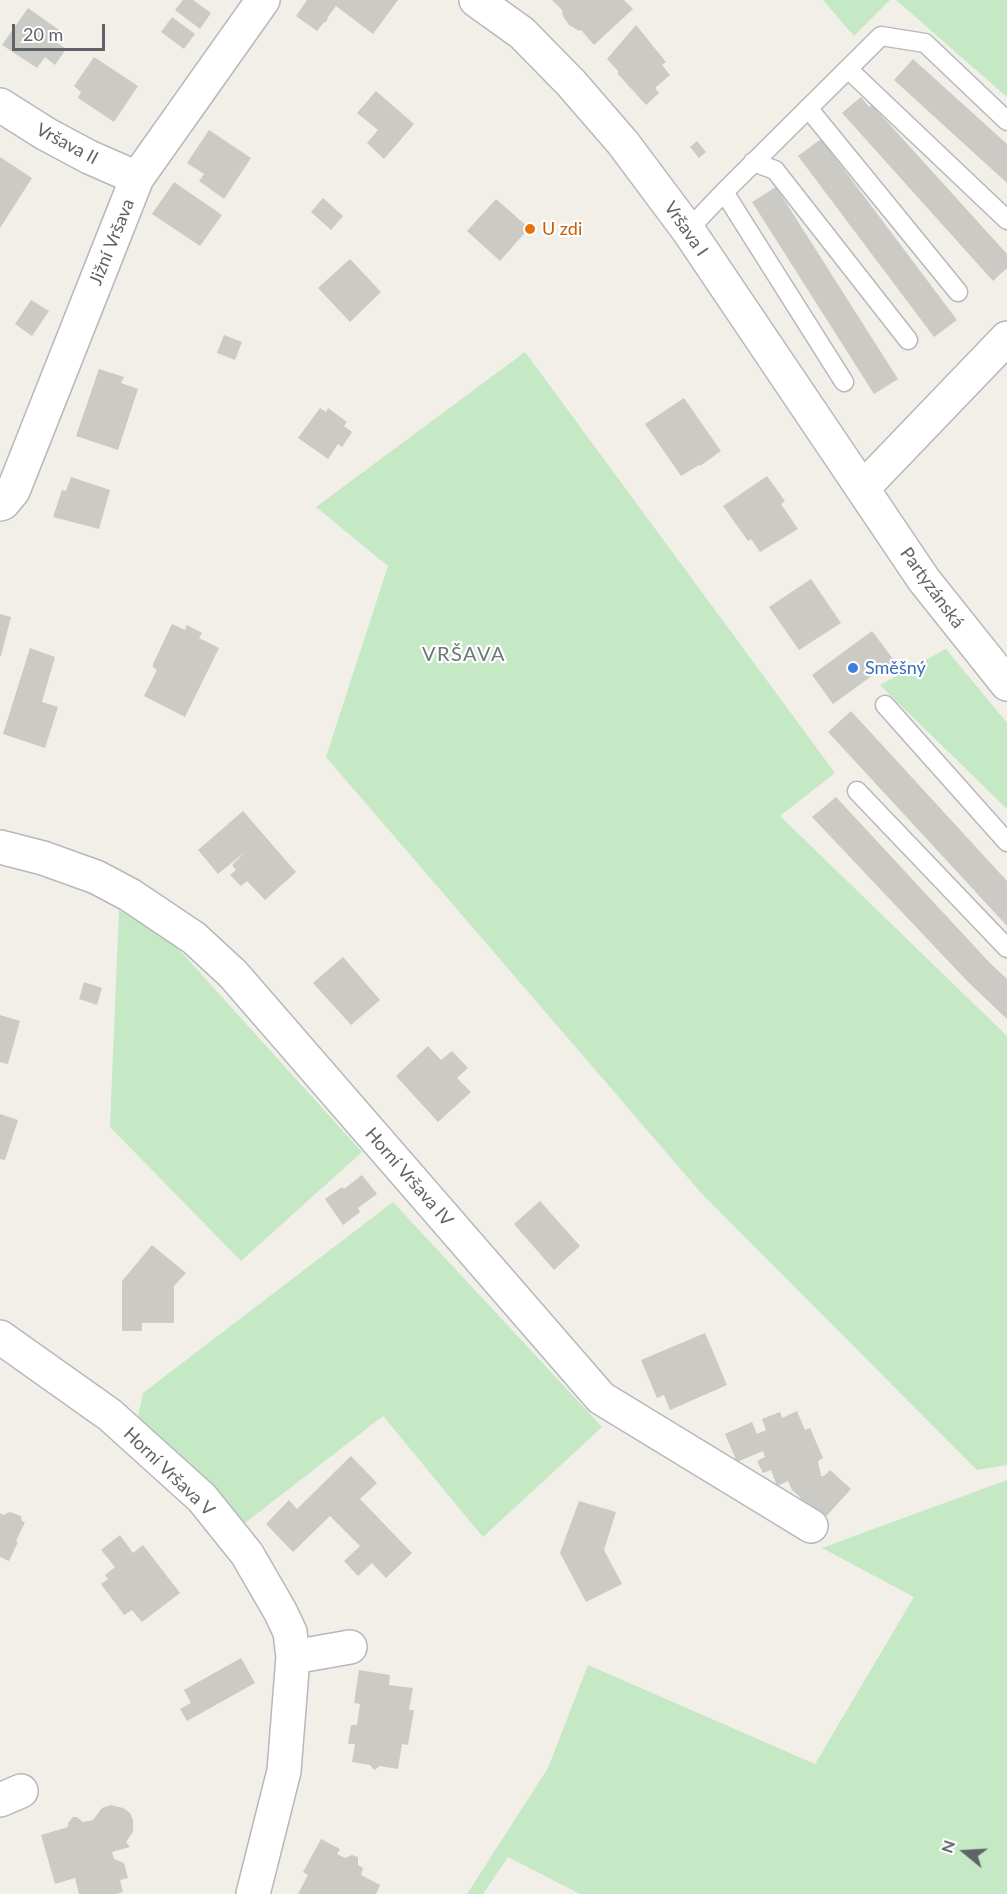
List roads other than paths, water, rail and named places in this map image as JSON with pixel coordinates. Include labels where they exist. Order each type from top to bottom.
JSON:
[{"type":"street","name":"Jižní Vršava","points":[[0,504],[13,491],[137,178],[263,0]]},
{"type":"street","name":"Vršava I","points":[[476,0],[522,33],[571,83],[623,143],[688,230],[862,488]]},
{"type":"street","name":"Vršava II","points":[[0,105],[46,134],[89,157],[137,178]]},
{"type":"street","points":[[862,488],[1007,338]]},
{"type":"street","name":"Partyzánská","points":[[862,488],[924,580],[1007,684]]},
{"type":"street","name":"Horní Vršava IV","points":[[0,847],[44,858],[96,877],[130,895],[194,938],[233,974],[601,1398],[811,1526]]},
{"type":"street","name":"Horní Vršava V","points":[[0,1337],[110,1415],[202,1498],[247,1554],[290,1632],[293,1657],[284,1771],[253,1894]]},
{"type":"street","points":[[293,1657],[350,1647]]},
{"type":"lane","points":[[688,230],[753,162],[881,36],[925,43],[1007,121]]},
{"type":"lane","points":[[848,69],[1007,220]]},
{"type":"lane","points":[[808,108],[958,292]]},
{"type":"lane","points":[[753,162],[776,170],[908,340]]},
{"type":"lane","points":[[724,192],[844,382]]},
{"type":"lane","points":[[885,705],[1007,842]]},
{"type":"lane","points":[[857,791],[1007,948]]},
{"type":"place","name":"U zdi","points":[[530,229]]},
{"type":"place","name":"Směšný","points":[[853,668]]},
{"type":"district","name":"VRŠAVA","points":[[464,655]]}]
